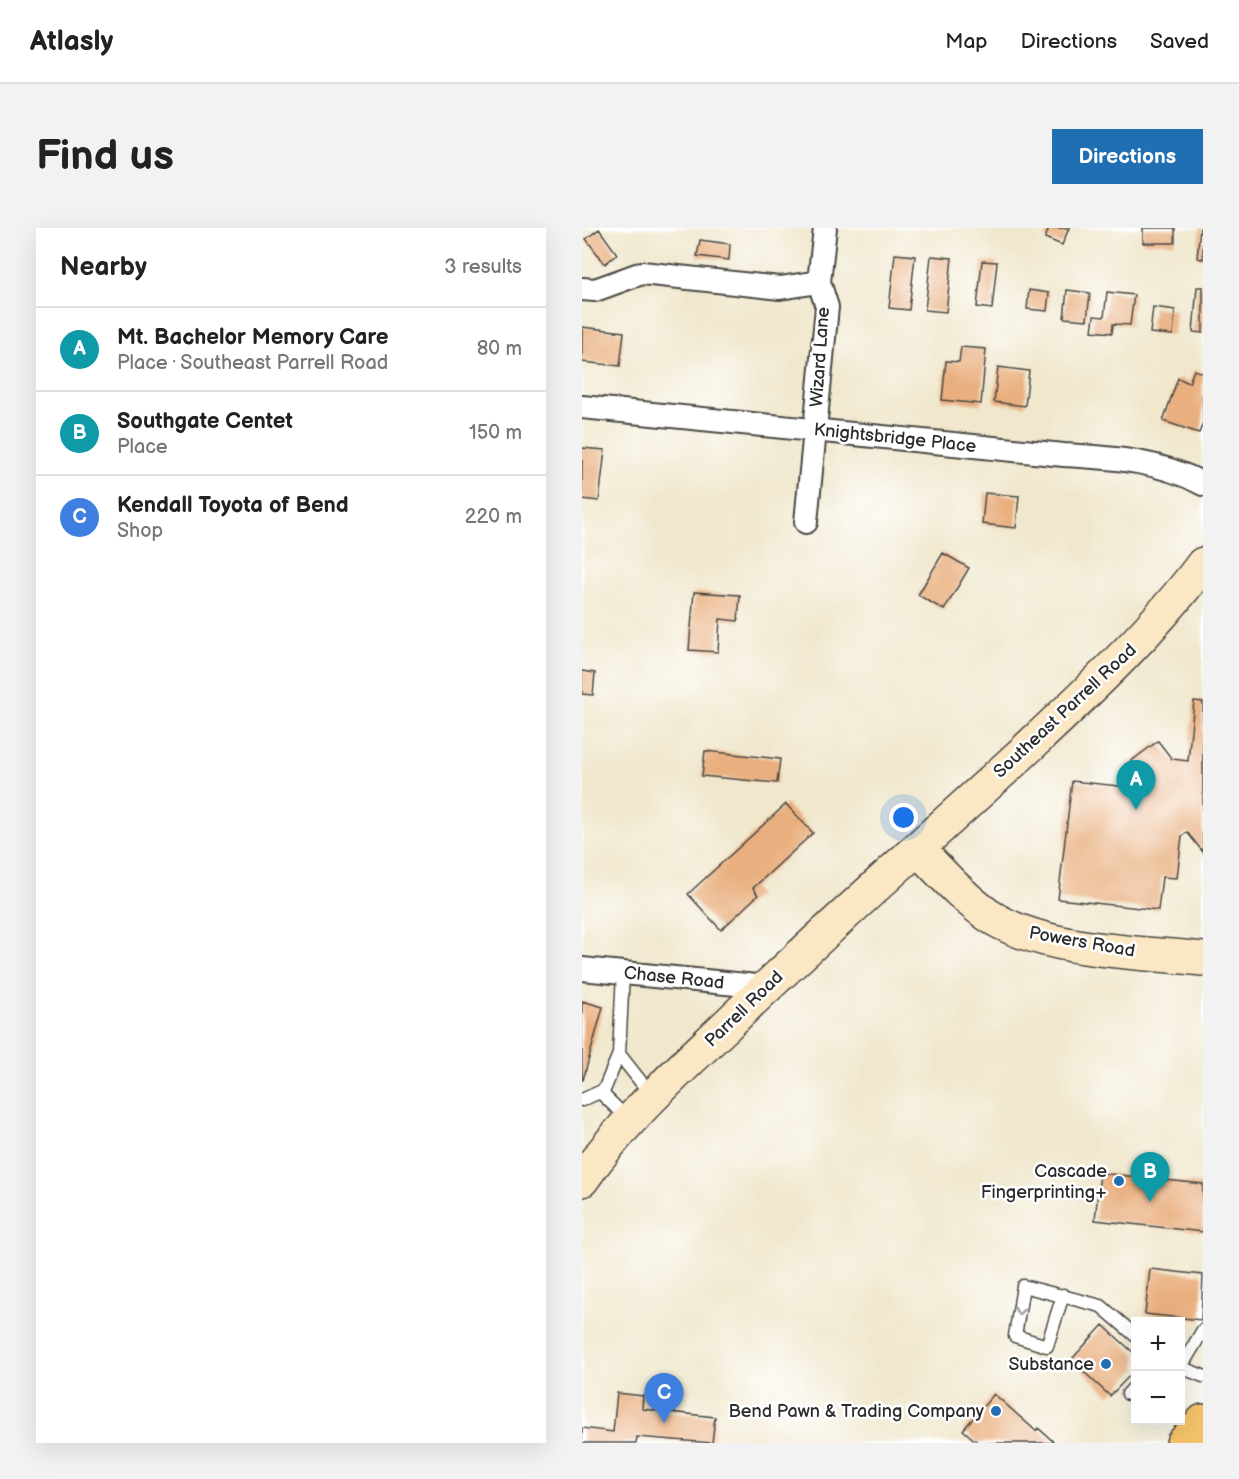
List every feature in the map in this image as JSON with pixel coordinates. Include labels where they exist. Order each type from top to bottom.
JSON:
[{"type":"main road","points":[[1183,1443],[1203,1421]]},
{"type":"street","name":"Wizard Lane","points":[[806,522],[827,307],[819,282],[825,228]]},
{"type":"street","points":[[582,289],[595,290],[642,273],[780,288],[819,282]]},
{"type":"street","name":"Knightsbridge Place","points":[[582,407],[1065,455],[1134,459],[1185,474],[1203,484]]},
{"type":"street","name":"Southeast Parrell Road","points":[[918,849],[1115,666],[1181,593],[1203,564]]},
{"type":"street","name":"Powers Road","points":[[918,849],[995,920],[1033,937],[1091,947],[1203,959]]},
{"type":"street","name":"Parrell Road","points":[[582,1180],[653,1096],[767,987],[918,849]]},
{"type":"street","name":"Chase Road","points":[[582,969],[767,987]]},
{"type":"lane","points":[[582,1100],[604,1090],[619,1054],[623,972]]},
{"type":"lane","points":[[619,1054],[653,1096]]},
{"type":"lane","points":[[600,1092],[630,1121]]},
{"type":"lane","points":[[1063,1295],[1047,1346],[1015,1336],[1023,1286],[1063,1295],[1101,1306],[1131,1332]]},
{"type":"lane","points":[[1185,1360],[1203,1330]]},
{"type":"lane","points":[[1185,1369],[1203,1376]]},
{"type":"building","points":[[1049,228],[1069,228],[1062,245],[1045,238]]},
{"type":"building","points":[[1143,228],[1175,228],[1175,243],[1143,243]]},
{"type":"building","points":[[1200,228],[1203,228],[1203,259],[1197,258]]},
{"type":"building","points":[[599,229],[617,254],[605,264],[586,239]]},
{"type":"building","points":[[700,240],[730,244],[729,260],[697,256]]},
{"type":"building","points":[[895,254],[915,256],[909,310],[889,308]]},
{"type":"building","points":[[931,256],[952,258],[946,312],[925,310]]},
{"type":"building","points":[[982,261],[997,262],[992,309],[977,307]]},
{"type":"building","points":[[1197,287],[1203,287],[1203,333],[1193,332]]},
{"type":"building","points":[[1029,290],[1049,293],[1047,311],[1027,309]]},
{"type":"building","points":[[1067,290],[1090,293],[1087,320],[1064,318]]},
{"type":"building","points":[[1107,292],[1134,295],[1130,325],[1113,324],[1112,333],[1092,331],[1094,316],[1104,317]]},
{"type":"building","points":[[1153,307],[1175,310],[1173,335],[1150,333]]},
{"type":"building","points":[[582,327],[624,332],[620,366],[582,362]]},
{"type":"building","points":[[961,347],[986,349],[981,404],[942,400],[946,361],[959,362]]},
{"type":"building","points":[[998,367],[1029,371],[1025,406],[994,402]]},
{"type":"building","points":[[1194,370],[1203,373],[1203,423],[1199,433],[1163,421],[1178,378],[1189,383]]},
{"type":"building","points":[[582,448],[605,450],[599,501],[582,499]]},
{"type":"building","points":[[985,493],[1019,496],[1016,528],[982,524]]},
{"type":"building","points":[[943,553],[969,568],[944,610],[918,595]]},
{"type":"building","points":[[694,592],[740,595],[738,621],[720,619],[718,652],[689,650]]},
{"type":"building","points":[[582,671],[595,673],[593,695],[582,694]]},
{"type":"building","points":[[1194,701],[1203,702],[1203,852],[1187,832],[1182,836],[1177,878],[1162,877],[1158,910],[1058,899],[1072,781],[1138,788],[1142,785],[1126,765],[1158,741],[1172,759],[1188,761]]},
{"type":"building","points":[[705,751],[780,759],[777,783],[702,776]]},
{"type":"building","points":[[786,804],[813,833],[753,888],[758,895],[721,930],[688,894]]},
{"type":"building","points":[[582,1001],[603,1007],[583,1080],[582,1080]]},
{"type":"building","points":[[1100,1173],[1203,1184],[1203,1232],[1095,1220]]},
{"type":"building","points":[[1150,1269],[1203,1275],[1201,1320],[1145,1314]]},
{"type":"building","name":"Substance","points":[[1103,1325],[1131,1350],[1131,1374],[1110,1396],[1071,1360]]},
{"type":"building","points":[[617,1393],[643,1396],[642,1409],[715,1417],[712,1443],[637,1437],[636,1443],[582,1443],[582,1428],[613,1432]]},
{"type":"building","name":"Bend Pawn & Trading Company","points":[[994,1394],[1036,1431],[1038,1428],[1055,1443],[978,1443],[963,1430]]},
{"type":"place","name":"Mt. Bachelor Memory Care","points":[[1136,810]]},
{"type":"place","name":"Cascade Fingerprinting+","points":[[1119,1181]]},
{"type":"place","name":"Southgate Centet","points":[[1150,1202]]},
{"type":"place","name":"Substance","points":[[1106,1364]]},
{"type":"place","name":"Bend Pawn & Trading Company","points":[[996,1411]]},
{"type":"place","name":"Kendall Toyota of Bend","points":[[664,1423]]}]
